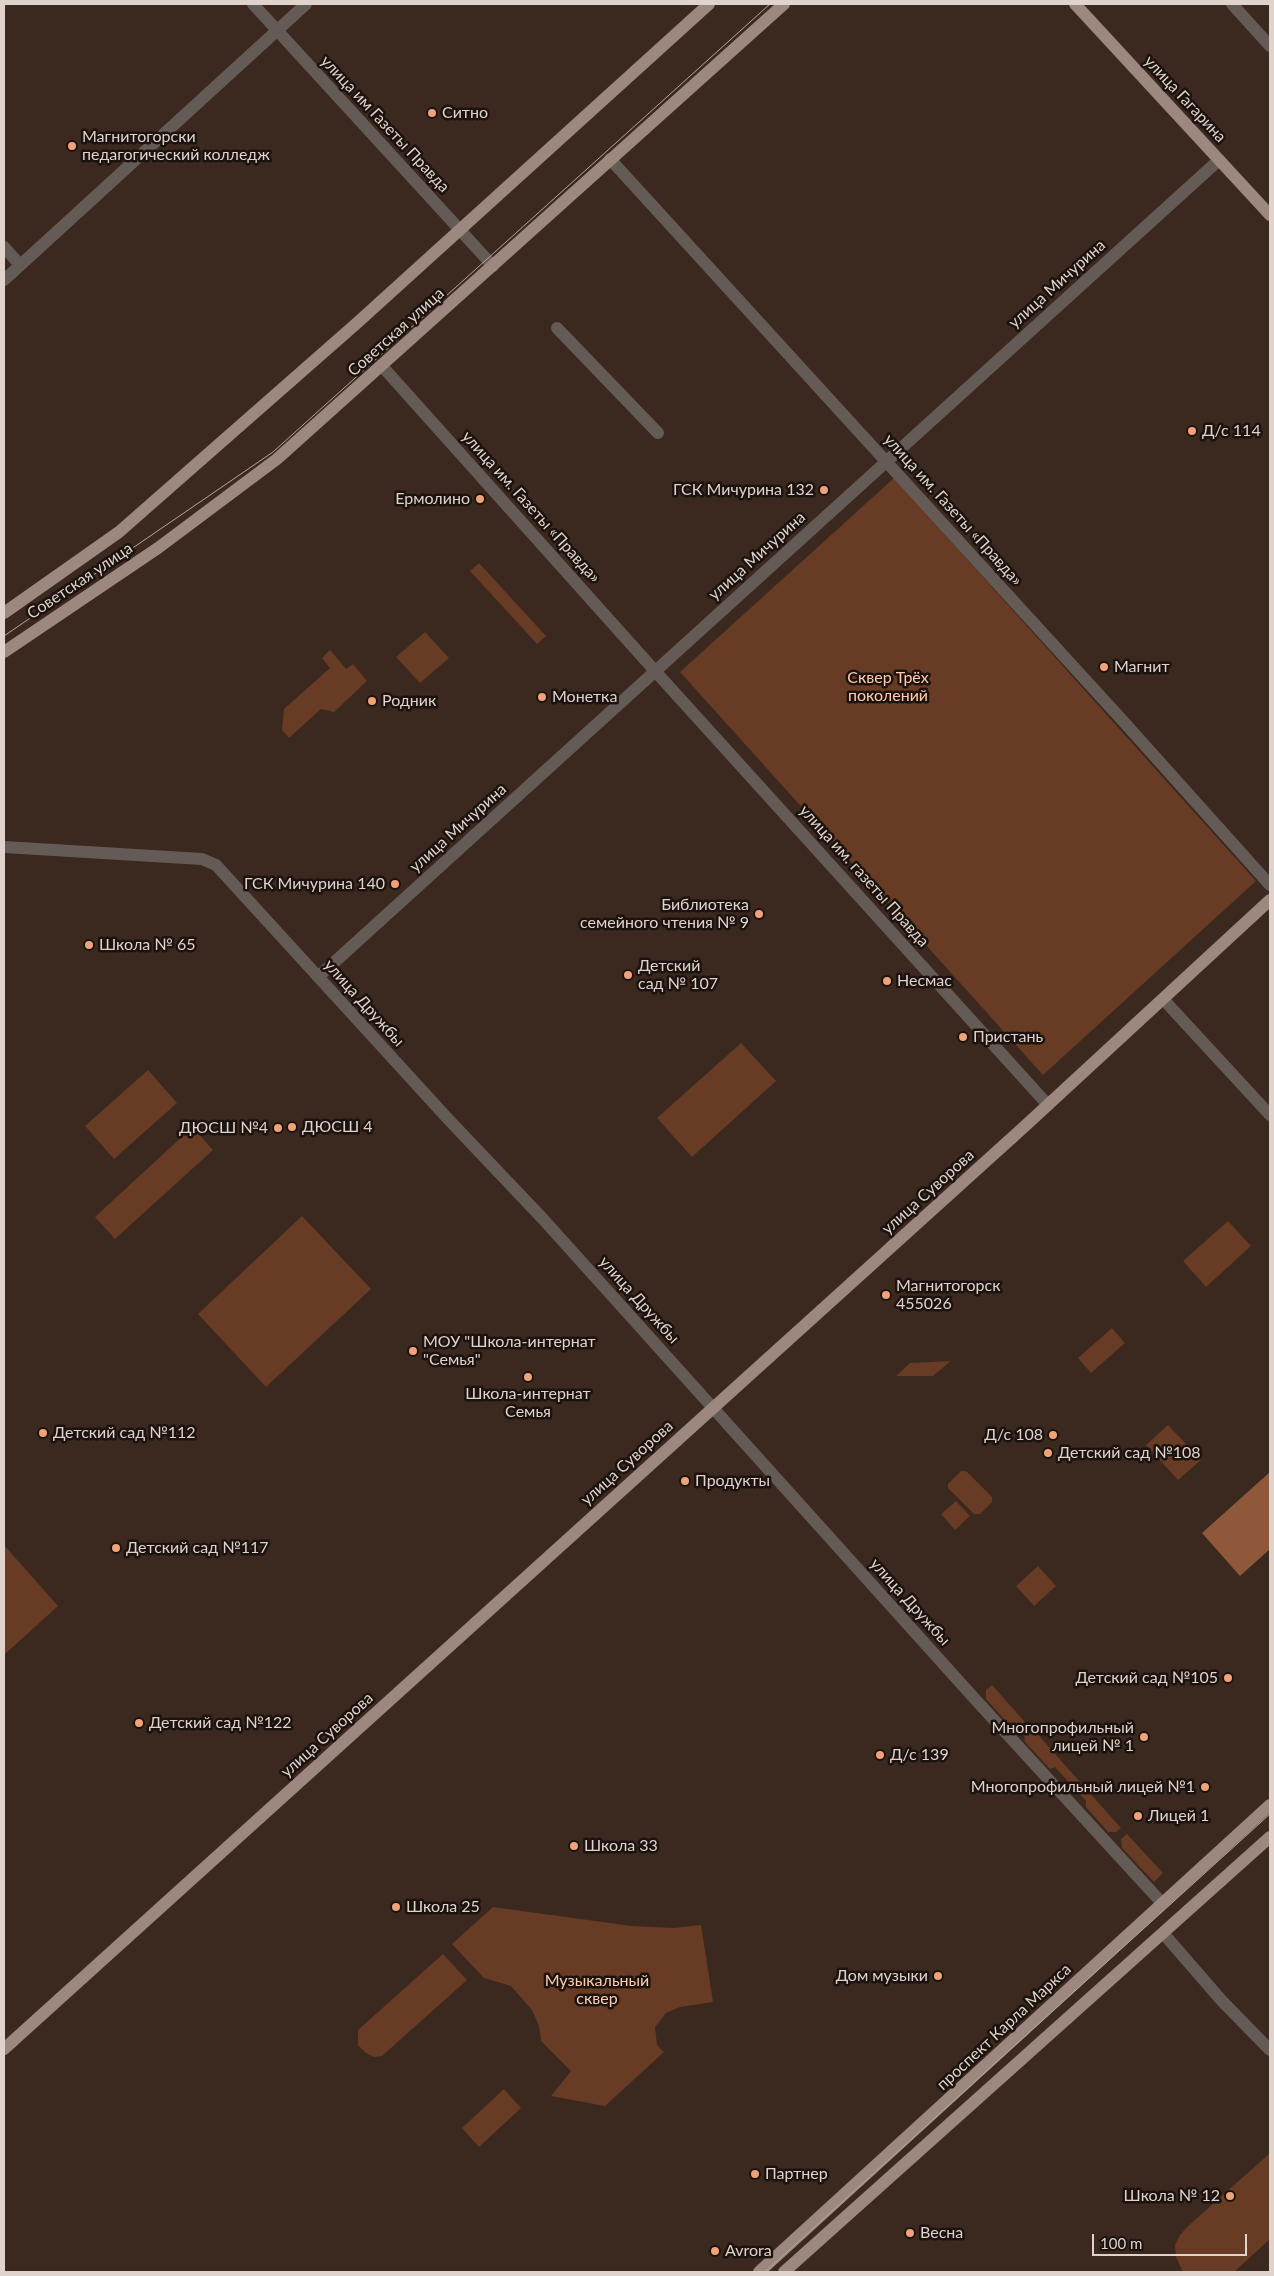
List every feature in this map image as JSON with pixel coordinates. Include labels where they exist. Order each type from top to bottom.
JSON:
[{"type":"main road","name":"Советская улица","points":[[4,613],[119,532],[357,323],[709,4]]},
{"type":"main road","name":"Советская улица","points":[[4,652],[158,548],[266,469],[784,4]]},
{"type":"main road","name":"улица Гагарина","points":[[1075,4],[1270,215]]},
{"type":"main road","name":"улица Суворова","points":[[4,2049],[1048,1105],[1270,900]]},
{"type":"main road","name":"проспект Карла Маркса","points":[[759,2272],[1270,1805]]},
{"type":"main road","points":[[784,2272],[1270,1837]]},
{"type":"main road","name":"улица Дружбы","points":[[1162,1903],[1177,1920]]},
{"type":"main road","points":[[1148,1916],[1163,1933]]},
{"type":"street","name":"улица им Газеты Правда","points":[[253,4],[494,266]]},
{"type":"street","points":[[4,280],[306,4]]},
{"type":"street","points":[[1232,4],[1270,46]]},
{"type":"street","name":"улица им. Газеты «Правда»","points":[[610,159],[1270,885]]},
{"type":"street","name":"улица Мичурина","points":[[318,976],[1219,160]]},
{"type":"street","points":[[4,247],[20,266]]},
{"type":"street","points":[[557,328],[658,433]]},
{"type":"street","name":"улица им. Газеты «Правда»","points":[[382,366],[655,671]]},
{"type":"street","name":"улица им. газеты Правда","points":[[655,671],[1048,1105]]},
{"type":"street","name":"улица Дружбы","points":[[4,847],[71,853],[202,859],[216,865],[543,1218],[974,1698],[1162,1903]]},
{"type":"street","points":[[1163,999],[1270,1115]]},
{"type":"street","points":[[1163,1933],[1222,2001],[1270,2050]]},
{"type":"green space","name":"Сквер Трёх поколений","points":[[894,478],[1256,881],[1043,1075],[680,672]]},
{"type":"green space","points":[[479,563],[546,636],[537,644],[470,571]]},
{"type":"green space","points":[[425,632],[449,658],[420,683],[396,657]]},
{"type":"green space","points":[[330,650],[346,669],[353,664],[367,681],[334,712],[321,709],[289,738],[282,730],[284,709],[330,668],[322,658]]},
{"type":"green space","points":[[741,1043],[776,1081],[692,1157],[657,1118]]},
{"type":"green space","points":[[148,1070],[177,1103],[114,1159],[85,1126]]},
{"type":"green space","points":[[197,1132],[213,1150],[115,1239],[95,1217],[186,1133]]},
{"type":"green space","points":[[302,1216],[371,1289],[266,1387],[198,1314]]},
{"type":"green space","points":[[1228,1221],[1251,1246],[1206,1287],[1183,1261]]},
{"type":"green space","points":[[1112,1328],[1125,1343],[1091,1373],[1078,1358]]},
{"type":"green space","points":[[951,1361],[933,1376],[896,1376],[910,1363]]},
{"type":"green space","points":[[1168,1425],[1201,1460],[1178,1480],[1146,1445]]},
{"type":"green space","points":[[961,1471],[966,1471],[992,1497],[992,1502],[980,1514],[974,1514],[948,1488],[948,1484]]},
{"type":"green space","points":[[956,1501],[970,1516],[955,1530],[941,1514]]},
{"type":"green space","points":[[4,1545],[58,1606],[4,1655]]},
{"type":"green space","points":[[1038,1566],[1056,1586],[1034,1606],[1016,1586]]},
{"type":"green space","points":[[992,1685],[1025,1722],[1020,1727],[1011,1727],[986,1699],[986,1690]]},
{"type":"green space","points":[[1031,1727],[1121,1828],[1116,1832],[1108,1832],[1086,1807],[1086,1801],[1055,1767],[1050,1769],[1025,1742],[1024,1733]]},
{"type":"green space","points":[[1127,1834],[1163,1873],[1154,1882],[1122,1848],[1121,1839]]},
{"type":"green space","name":"Музыкальный сквер","points":[[493,1907],[632,1926],[674,1928],[701,1925],[713,2002],[680,2007],[666,2013],[655,2027],[657,2045],[664,2052],[605,2106],[551,2096],[571,2071],[541,2041],[539,2026],[532,2010],[511,1986],[484,1978],[452,1944]]},
{"type":"green space","points":[[443,1954],[467,1980],[382,2056],[374,2057],[366,2053],[358,2045],[358,2030]]},
{"type":"green space","points":[[504,2089],[521,2108],[479,2147],[462,2128]]},
{"type":"green space","points":[[1270,2153],[1270,2239],[1234,2272],[1183,2272],[1176,2257],[1175,2245],[1180,2235]]},
{"type":"shaded area","points":[[1270,1472],[1270,1549],[1240,1576],[1202,1533]]},
{"type":"tram line","points":[[4,636],[273,452],[770,4]]},
{"type":"tram line","points":[[765,2272],[1270,1814]]},
{"type":"place","name":"Ситно","points":[[432,113]]},
{"type":"place","name":"Магнитогорски педагогический колледж","points":[[72,146]]},
{"type":"place","name":"Д/с 114","points":[[1192,431]]},
{"type":"place","name":"ГСК Мичурина 132","points":[[824,490]]},
{"type":"place","name":"Ермолино","points":[[480,499]]},
{"type":"place","name":"Магнит","points":[[1104,667]]},
{"type":"place","name":"Монетка","points":[[542,697]]},
{"type":"place","name":"Родник","points":[[372,701]]},
{"type":"place","name":"ГСК Мичурина 140","points":[[395,884]]},
{"type":"place","name":"Библиотека семейного чтения № 9","points":[[759,914]]},
{"type":"place","name":"Школа № 65","points":[[89,945]]},
{"type":"place","name":"Детский сад № 107","points":[[628,975]]},
{"type":"place","name":"Несмас","points":[[887,981]]},
{"type":"place","name":"Пристань","points":[[963,1037]]},
{"type":"place","name":"ДЮСШ 4","points":[[292,1127]]},
{"type":"place","name":"ДЮСШ №4","points":[[278,1128]]},
{"type":"place","name":"Магнитогорск 455026","points":[[886,1295]]},
{"type":"place","name":"МОУ \"Школа-интернат \"Семья\"","points":[[413,1351]]},
{"type":"place","name":"Школа-интернат Семья","points":[[528,1377]]},
{"type":"place","name":"Детский сад №112","points":[[43,1433]]},
{"type":"place","name":"Д/с 108","points":[[1053,1435]]},
{"type":"place","name":"Детский сад №108","points":[[1048,1453]]},
{"type":"place","name":"Продукты","points":[[685,1481]]},
{"type":"place","name":"Детский сад №117","points":[[116,1548]]},
{"type":"place","name":"Детский сад №105","points":[[1228,1678]]},
{"type":"place","name":"Детский сад №122","points":[[139,1723]]},
{"type":"place","name":"Многопрофильный лицей № 1","points":[[1144,1737]]},
{"type":"place","name":"Д/с 139","points":[[880,1755]]},
{"type":"place","name":"Многопрофильный лицей №1","points":[[1205,1787]]},
{"type":"place","name":"Лицей 1","points":[[1138,1816]]},
{"type":"place","name":"Школа 33","points":[[574,1846]]},
{"type":"place","name":"Школа 25","points":[[396,1907]]},
{"type":"place","name":"Дом музыки","points":[[938,1976]]},
{"type":"place","name":"Партнер","points":[[755,2174]]},
{"type":"place","name":"Школа № 12","points":[[1230,2196]]},
{"type":"place","name":"Весна","points":[[910,2233]]},
{"type":"place","name":"Avrora","points":[[715,2251]]}]
